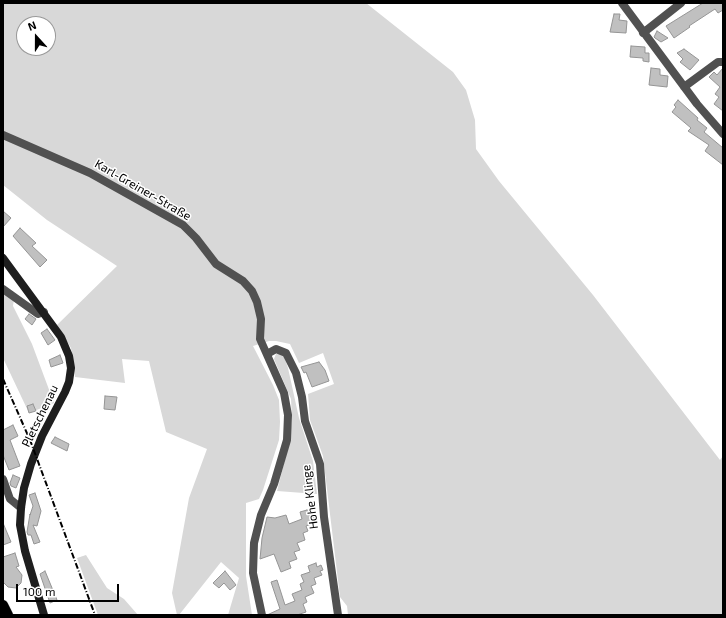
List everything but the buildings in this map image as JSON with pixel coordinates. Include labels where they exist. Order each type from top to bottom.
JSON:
[{"type":"main road","name":"Pletschenau","points":[[3,258],[44,312],[66,346],[70,368],[69,382],[34,457],[24,488],[21,508],[20,525],[25,552],[44,615]]},
{"type":"main road","points":[[3,605],[8,615]]},
{"type":"street","points":[[622,3],[684,87],[723,134]]},
{"type":"street","points":[[643,32],[681,3]]},
{"type":"street","points":[[684,87],[718,62],[723,62]]},
{"type":"street","name":"Karl-Greiner-Straße","points":[[3,135],[90,173],[183,225],[196,238],[216,264],[243,281],[252,291],[257,302],[261,319],[260,339],[284,393],[288,415],[287,440],[274,484],[261,514],[254,543],[253,573],[262,615]]},
{"type":"street","points":[[3,289],[38,314],[44,312]]},
{"type":"street","name":"Hohe Klinge","points":[[267,354],[276,349],[286,352],[296,373],[305,421],[320,464],[324,517],[338,615]]},
{"type":"street","points":[[3,479],[10,499],[21,508]]},
{"type":"shaded area","points":[[3,3],[366,3],[453,72],[466,90],[475,120],[476,149],[499,181],[593,295],[720,460],[723,456],[723,615],[348,615],[347,606],[340,597],[323,456],[310,420],[308,394],[334,384],[323,353],[299,363],[290,344],[269,341],[253,346],[279,400],[279,440],[259,499],[246,503],[246,576],[252,615],[228,615],[239,578],[221,562],[179,615],[177,615],[172,593],[189,498],[207,449],[166,432],[149,361],[122,359],[125,383],[75,377],[71,348],[57,325],[117,266],[47,220],[3,185]]},
{"type":"shaded area","points":[[3,293],[14,299],[13,306],[32,344],[54,403],[29,413],[3,358]]},
{"type":"shaded area","points":[[281,353],[284,356],[288,368],[299,418],[313,461],[317,494],[277,491],[289,444],[292,419],[291,399],[274,359],[276,354]]},
{"type":"shaded area","points":[[86,555],[107,588],[124,599],[138,615],[98,615],[77,558]]},
{"type":"railway","points":[[3,379],[30,440],[95,615]]}]
